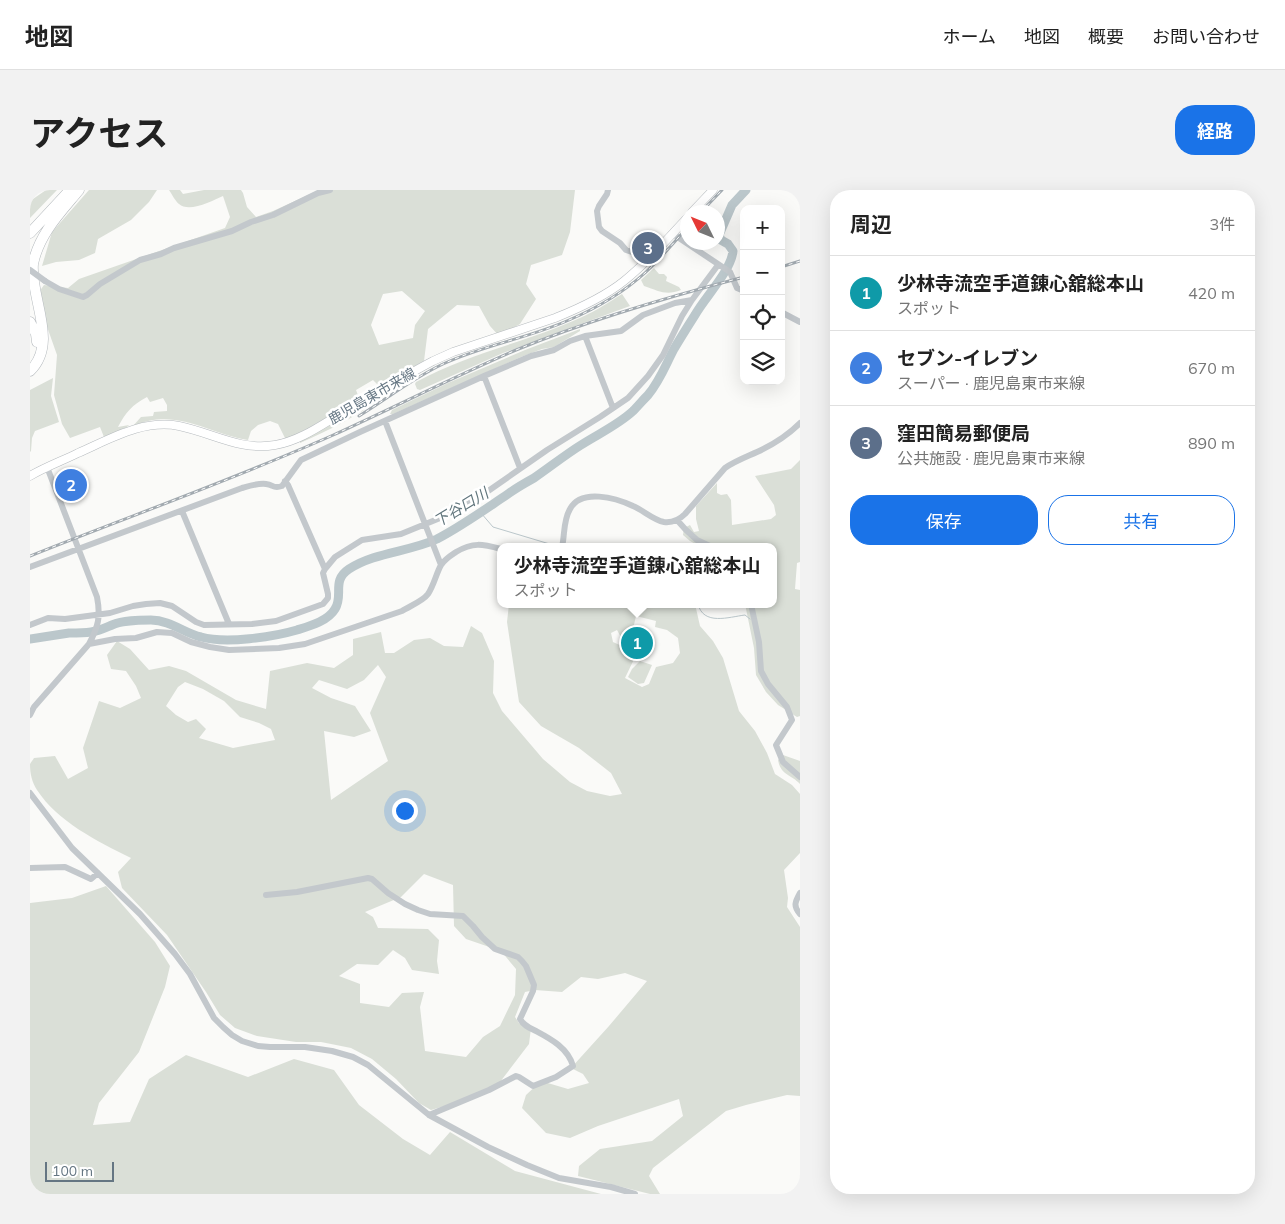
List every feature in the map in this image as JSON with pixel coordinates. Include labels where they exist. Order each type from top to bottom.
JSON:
[{"type":"highway","points":[[30,224],[64,190]]},
{"type":"highway","points":[[30,233],[70,190]]},
{"type":"highway","points":[[30,371],[34,368],[42,348],[40,323],[32,288],[32,265],[39,244],[46,231],[79,190]]},
{"type":"highway","points":[[30,322],[36,334],[37,343],[30,364]]},
{"type":"main road","points":[[699,205],[713,190]]},
{"type":"main road","name":"鹿児島東市来線","points":[[30,476],[127,432],[152,425],[168,424],[238,445],[252,447],[266,447],[294,440],[433,361],[453,352],[555,318],[582,306],[623,282],[650,258],[680,226]]},
{"type":"street","points":[[30,270],[59,289],[83,297],[100,284],[140,260],[232,231],[330,190]]},
{"type":"street","points":[[608,190],[597,211],[599,227],[626,250],[650,258]]},
{"type":"street","points":[[673,234],[730,272],[737,288],[740,289]]},
{"type":"street","points":[[30,625],[48,618],[65,619],[110,613],[133,606],[160,603],[172,606],[196,622],[204,624],[252,624],[276,621],[323,604],[328,598],[328,594],[323,573],[335,557],[362,540],[426,528],[481,496],[520,468],[628,398],[648,376],[663,355],[692,300],[722,268]]},
{"type":"street","points":[[30,568],[242,488],[267,484],[278,488],[282,486],[301,460],[484,376],[531,356],[554,350],[585,336],[621,330],[643,315],[675,303],[692,300]]},
{"type":"street","points":[[785,314],[800,322]]},
{"type":"street","points":[[585,336],[613,408]]},
{"type":"street","points":[[484,376],[520,468]]},
{"type":"street","points":[[385,421],[441,565]]},
{"type":"street","points":[[563,543],[566,518],[574,503],[580,499],[595,496],[633,506],[661,521],[677,520],[685,514],[731,463],[766,448],[792,431],[800,423]]},
{"type":"street","points":[[30,715],[34,707],[89,644],[96,630],[100,614],[97,597],[47,467]]},
{"type":"street","points":[[285,481],[325,569]]},
{"type":"street","points":[[182,511],[229,624]]},
{"type":"street","points":[[677,520],[697,540],[703,543]]},
{"type":"street","points":[[89,644],[115,639],[136,638],[157,632],[172,633],[197,644],[228,650],[271,649],[305,644],[402,611],[417,602],[428,595],[446,558],[465,547],[480,544],[497,548]]},
{"type":"street","points":[[752,608],[759,642],[761,671],[768,684],[787,707],[792,720],[776,745],[783,762],[800,777]]},
{"type":"street","points":[[30,792],[72,848],[140,914],[176,954],[190,974],[214,1018],[232,1035],[242,1041],[258,1046],[305,1047],[342,1053],[353,1057],[368,1065],[429,1115],[488,1147],[558,1178],[611,1187],[635,1194]]},
{"type":"street","points":[[30,868],[64,867],[91,879],[98,873]]},
{"type":"street","points":[[266,895],[297,892],[368,878],[372,879],[388,893],[418,910],[430,914],[463,916],[495,949],[518,957],[522,961],[534,985],[520,1020],[526,1026],[555,1041],[562,1048],[573,1066],[556,1077],[534,1086],[516,1076],[490,1090],[429,1115]]},
{"type":"street","points":[[800,893],[795,902],[796,909],[800,914]]},
{"type":"shaded area","points":[[46,190],[57,190],[30,218],[30,197],[33,199]]},
{"type":"shaded area","points":[[89,190],[157,190],[149,202],[131,220],[98,239],[95,253],[79,260],[56,262],[42,266],[52,232]]},
{"type":"shaded area","points":[[169,190],[180,190],[183,194],[204,190],[241,190],[247,207],[256,217],[319,190],[575,190],[570,232],[562,255],[531,265],[526,284],[536,299],[520,324],[499,336],[490,326],[479,306],[457,305],[428,329],[424,361],[379,386],[373,380],[356,390],[359,398],[291,437],[285,438],[278,424],[270,421],[258,425],[251,431],[248,440],[177,420],[163,419],[133,426],[141,417],[153,416],[154,412],[167,411],[167,405],[163,398],[150,402],[147,397],[130,409],[118,427],[129,425],[127,427],[104,437],[100,427],[70,438],[62,424],[54,395],[57,355],[45,321],[39,292],[44,285],[68,288],[79,279],[225,228],[230,217],[223,196],[201,205],[189,207],[179,204]],"holes":[[[402,291],[425,311],[415,325],[413,338],[379,345],[371,325],[383,294]]]},
{"type":"shaded area","points":[[654,268],[659,274],[664,274],[667,277],[666,281],[679,287],[681,290],[667,293],[644,286],[641,280]]},
{"type":"shaded area","points":[[622,294],[630,306],[503,353],[420,390],[417,389],[416,382],[436,372],[478,355],[562,326],[592,312]]},
{"type":"shaded area","points":[[580,329],[580,331],[554,347],[542,349],[521,357],[390,414],[392,410],[448,383]]},
{"type":"shaded area","points":[[53,378],[51,396],[59,422],[35,431],[30,452],[30,390]]},
{"type":"shaded area","points":[[384,394],[386,395],[354,416],[300,443],[300,441]]},
{"type":"shaded area","points":[[800,460],[800,562],[797,563],[795,589],[800,590],[800,716],[797,717],[778,705],[766,692],[756,675],[754,648],[746,608],[777,608],[777,543],[694,543],[683,535],[684,528],[690,525],[694,532],[699,531],[696,519],[696,506],[717,483],[717,493],[721,495],[727,494],[731,500],[732,525],[771,519],[776,515],[774,505],[755,476],[791,469]]},
{"type":"shaded area","points":[[509,608],[696,608],[700,626],[713,641],[723,658],[739,711],[755,731],[767,753],[775,774],[792,785],[800,794],[800,853],[784,870],[788,898],[787,907],[800,927],[800,1096],[787,1095],[726,1111],[653,1168],[649,1176],[660,1194],[650,1194],[578,1176],[579,1166],[600,1149],[652,1141],[683,1116],[679,1099],[598,1126],[570,1138],[546,1133],[522,1108],[526,1095],[541,1081],[568,1089],[589,1083],[583,1074],[571,1068],[647,981],[625,973],[598,979],[581,977],[562,992],[535,990],[525,992],[515,1017],[519,1023],[531,1028],[529,1044],[500,1082],[462,1101],[431,1110],[419,1103],[396,1079],[372,1059],[351,1048],[321,1042],[296,1042],[257,1036],[235,1028],[220,1015],[167,935],[122,888],[118,872],[131,858],[79,830],[56,812],[37,790],[30,771],[30,764],[34,758],[55,756],[68,779],[88,768],[83,748],[99,701],[120,708],[141,698],[126,671],[111,669],[107,655],[117,641],[130,649],[149,670],[169,666],[186,671],[236,700],[266,709],[270,671],[307,663],[334,668],[353,655],[353,639],[381,632],[385,653],[394,653],[414,640],[430,638],[444,646],[463,647],[471,626],[482,633],[494,661],[493,693],[502,711],[543,759],[570,782],[587,791],[610,796],[622,794],[611,773],[579,748],[541,726],[519,702],[507,622]],"holes":[[[636,616],[656,621],[655,627],[667,630],[678,638],[680,653],[673,663],[656,667],[649,684],[642,687],[625,678],[637,653],[613,642],[611,633],[617,630],[623,641],[633,629]],[[378,665],[386,677],[370,713],[388,761],[331,800],[324,731],[354,737],[371,731],[355,706],[331,698],[312,688],[319,680],[347,689],[364,680]],[[185,682],[203,689],[224,701],[240,717],[271,729],[275,740],[233,748],[199,738],[206,729],[196,719],[188,722],[166,706],[178,687]],[[424,874],[453,885],[454,926],[466,939],[501,951],[516,969],[515,995],[500,1026],[483,1037],[466,1057],[425,1051],[420,1007],[424,992],[402,993],[389,1007],[360,1003],[360,984],[339,976],[357,964],[378,965],[393,950],[405,958],[412,970],[439,974],[437,961],[439,940],[428,929],[378,928],[373,917],[365,912],[401,897]]]},
{"type":"shaded area","points":[[640,661],[652,665],[644,683],[638,684],[628,677],[632,669]]},
{"type":"shaded area","points":[[783,755],[800,761],[800,784],[781,769],[778,760]]},
{"type":"shaded area","points":[[106,886],[155,942],[170,966],[165,987],[139,1052],[99,1103],[93,1125],[130,1122],[149,1079],[186,1055],[248,1077],[294,1059],[334,1070],[359,1105],[403,1139],[430,1155],[450,1132],[515,1171],[601,1194],[30,1194],[30,903],[72,898]]},
{"type":"waterway","name":"下谷口川","points":[[30,639],[69,633],[94,632],[116,623],[151,620],[171,624],[201,637],[236,640],[287,633],[307,627],[328,617],[337,604],[340,578],[349,569],[381,555],[415,547],[446,534],[621,421],[633,411],[656,384],[674,349],[699,308],[728,267],[733,251],[728,244],[721,240],[719,235],[732,205],[746,190]]},
{"type":"waterway","points":[[481,513],[493,527],[546,543]]},
{"type":"waterway","points":[[700,608],[705,615],[711,618],[717,619],[745,615],[750,619]]},
{"type":"railway","points":[[708,205],[722,190]]},
{"type":"railway","points":[[359,416],[411,382],[443,364],[554,326],[600,305],[646,272],[680,236]]},
{"type":"railway","points":[[785,266],[800,261]]},
{"type":"railway","points":[[30,556],[294,452],[493,360],[544,339],[629,310],[740,278]]},
{"type":"place","name":"窪田簡易郵便局","points":[[648,248]]},
{"type":"place","name":"セブン-イレブン","points":[[71,485]]},
{"type":"place","name":"少林寺流空手道錬心舘総本山","points":[[637,643]]}]
